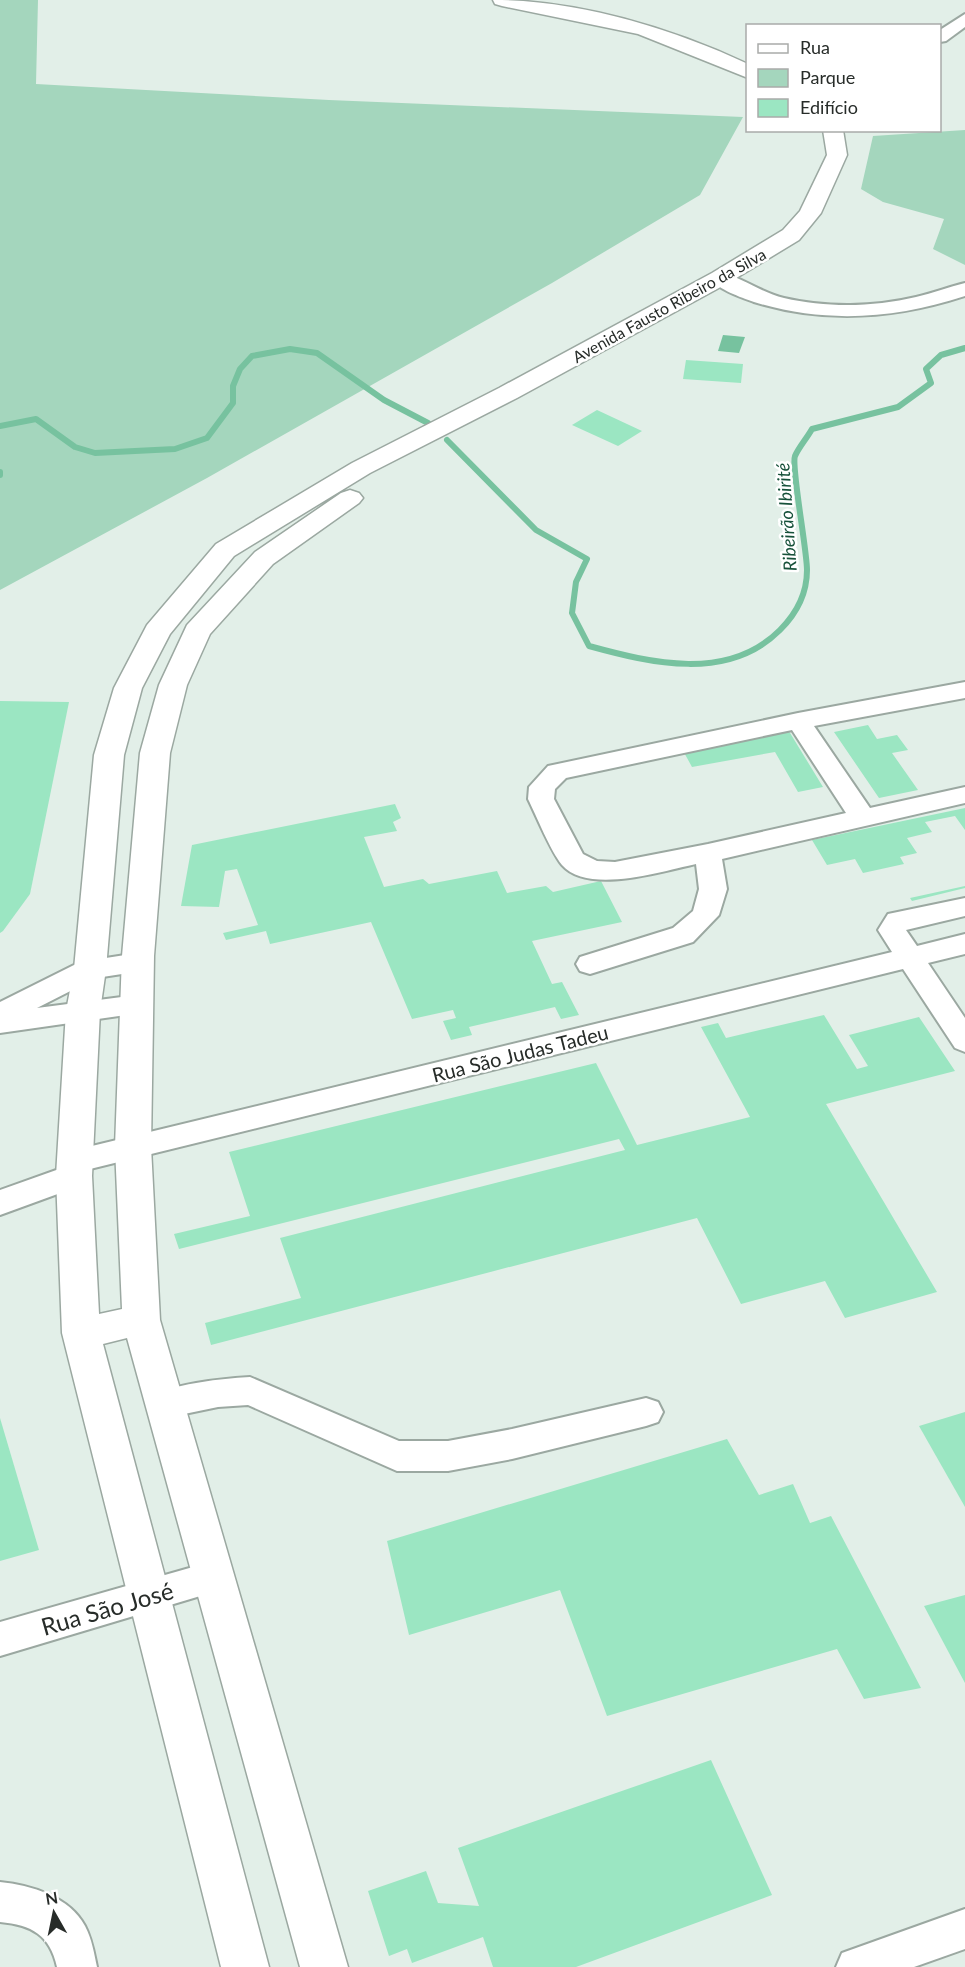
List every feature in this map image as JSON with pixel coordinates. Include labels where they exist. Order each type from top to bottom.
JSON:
[{"type":"main road","points":[[502,0],[643,29],[683,43],[746,72]]},
{"type":"main road","name":"Avenida Fausto Ribeiro da Silva","points":[[442,428],[720,278],[791,235],[810,213],[837,155],[834,132]]},
{"type":"main road","points":[[245,1967],[81,1333],[75,1179],[83,1011],[90,969],[109,755],[128,688],[158,631],[225,550],[361,468],[442,428]]},
{"type":"main road","points":[[324,1967],[141,1320],[133,1147],[138,963],[155,753],[173,685],[197,631],[264,558],[386,473],[442,428]]},
{"type":"main road","points":[[225,550],[264,558]]},
{"type":"main road","points":[[81,1333],[141,1320]]},
{"type":"street","points":[[941,36],[965,19]]},
{"type":"street","points":[[720,278],[751,295],[815,310],[877,311],[934,301],[965,289]]},
{"type":"street","points":[[965,690],[798,721],[556,772],[542,787],[541,799],[573,860],[592,870],[615,871],[708,853],[965,795]]},
{"type":"street","points":[[798,721],[863,818]]},
{"type":"street","points":[[590,964],[683,935],[705,915],[713,889],[708,853]]},
{"type":"street","points":[[965,907],[898,921],[892,930],[965,1041]]},
{"type":"street","name":"Rua São Judas Tadeu","points":[[2,1202],[75,1179],[133,1147],[965,944]]},
{"type":"street","points":[[0,1014],[90,969],[138,963]]},
{"type":"street","points":[[0,1023],[137,1005]]},
{"type":"street","points":[[165,1404],[218,1393],[250,1391],[397,1456],[459,1454],[512,1444],[646,1412]]},
{"type":"street","name":"Rua São José","points":[[0,1639],[214,1577]]},
{"type":"street","points":[[0,1902],[19,1903],[39,1910],[56,1923],[71,1940],[76,1967]]},
{"type":"street","points":[[856,1967],[965,1929]]},
{"type":"green space","points":[[0,0],[38,0],[36,84],[329,100],[743,117],[700,195],[552,283],[207,478],[0,590]]},
{"type":"green space","points":[[965,130],[965,265],[933,249],[944,219],[883,202],[861,189],[873,136]]},
{"type":"shaded area","points":[[723,335],[745,337],[739,353],[718,351]]},
{"type":"building","points":[[686,360],[743,364],[741,383],[683,379]]},
{"type":"building","points":[[597,410],[642,431],[618,446],[572,425]]},
{"type":"building","points":[[0,701],[69,702],[30,894],[0,933]]},
{"type":"building","points":[[868,725],[877,739],[897,735],[908,750],[892,753],[918,790],[879,798],[834,732]]},
{"type":"building","points":[[787,728],[823,787],[798,792],[775,752],[692,767],[681,747]]},
{"type":"building","points":[[395,804],[401,818],[393,822],[397,831],[364,837],[384,887],[423,879],[429,884],[497,871],[507,893],[546,886],[553,892],[601,881],[622,922],[532,941],[552,984],[562,982],[579,1015],[561,1019],[555,1007],[469,1027],[472,1035],[451,1040],[443,1021],[456,1018],[453,1010],[412,1019],[371,922],[270,944],[266,931],[226,940],[223,933],[258,925],[237,869],[225,871],[219,907],[181,906],[192,845]]},
{"type":"building","points":[[965,808],[965,830],[955,816],[925,822],[932,832],[907,838],[917,853],[900,857],[904,864],[863,873],[855,859],[827,865],[812,840]]},
{"type":"building","points":[[965,886],[965,888],[912,901],[910,898]]},
{"type":"building","points":[[824,1015],[857,1069],[868,1066],[849,1035],[919,1017],[955,1071],[826,1104],[937,1292],[845,1318],[825,1281],[741,1304],[697,1218],[211,1345],[205,1323],[301,1298],[280,1238],[625,1150],[619,1139],[179,1249],[174,1234],[250,1216],[229,1152],[596,1063],[637,1145],[750,1117],[701,1027],[718,1023],[726,1038]]},
{"type":"building","points":[[965,1412],[965,1507],[919,1426]]},
{"type":"building","points":[[0,1418],[39,1550],[0,1561]]},
{"type":"building","points":[[727,1439],[759,1495],[793,1484],[810,1523],[831,1516],[921,1688],[864,1699],[837,1649],[607,1716],[560,1590],[409,1635],[387,1541]]},
{"type":"building","points":[[965,1595],[965,1683],[924,1606]]},
{"type":"building","points":[[711,1760],[772,1895],[576,1967],[493,1967],[483,1937],[412,1963],[407,1949],[389,1956],[368,1891],[426,1871],[438,1903],[479,1906],[458,1848]]},
{"type":"waterway","name":"Ribeirão Ibirité","points":[[447,440],[536,530],[587,559],[576,582],[572,613],[589,646],[663,662],[688,664],[713,662],[737,657],[759,646],[786,624],[800,603],[807,570],[794,463],[795,456],[812,429],[898,407],[931,383],[926,369],[941,355],[965,348]]},
{"type":"waterway","name":"Ribeirão Ibirité","points":[[0,426],[36,419],[75,447],[95,453],[175,449],[207,438],[233,403],[233,386],[240,369],[252,356],[290,349],[317,353],[384,400],[428,423]]}]
